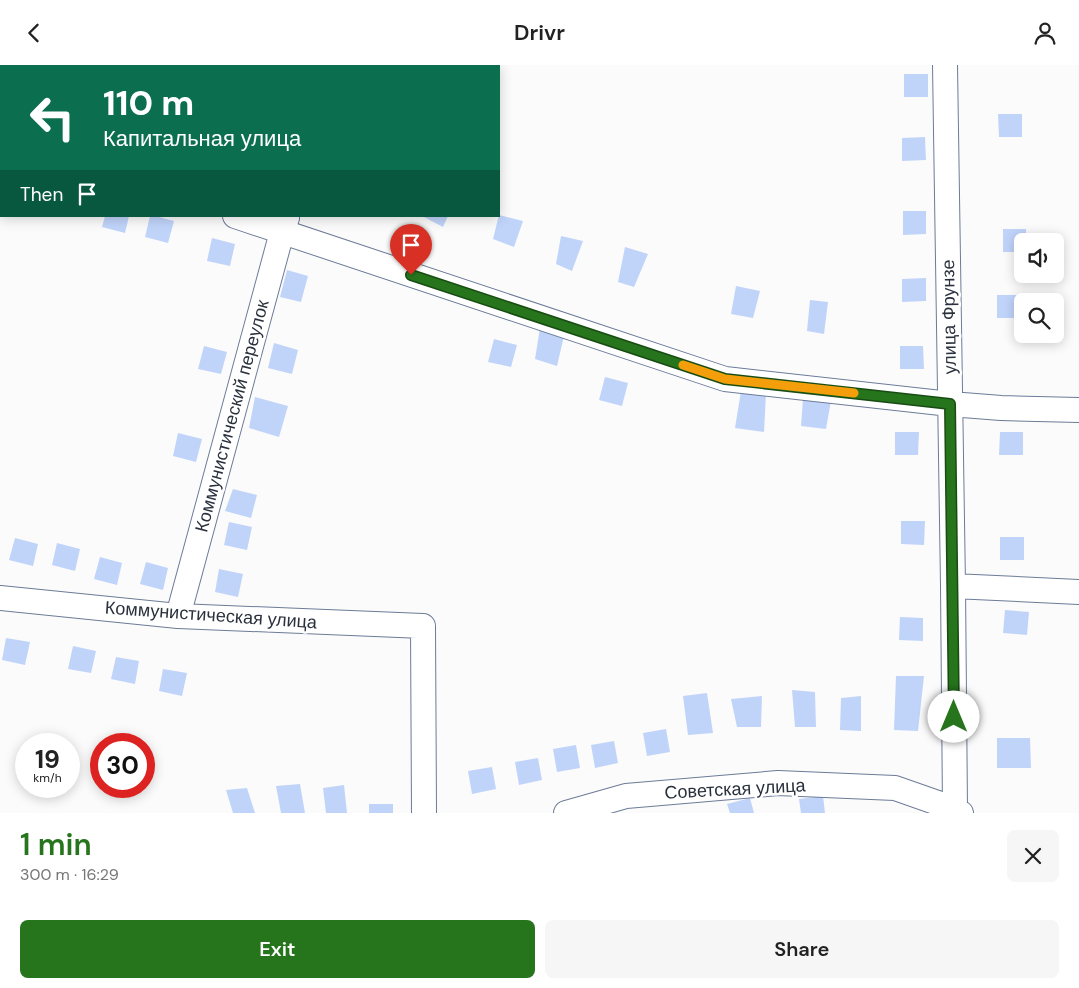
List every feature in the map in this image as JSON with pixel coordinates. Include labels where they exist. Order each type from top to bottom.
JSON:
[{"type":"street","name":"улица Фрунзе","points":[[945,65],[958,811]]},
{"type":"street","points":[[241,217],[284,224],[725,379],[950,404],[1000,408],[1079,409]]},
{"type":"street","name":"Коммунистический переулок","points":[[178,616],[284,224]]},
{"type":"street","points":[[953,586],[1079,592]]},
{"type":"street","name":"Коммунистическая улица","points":[[0,598],[178,616],[423,626],[424,813]]},
{"type":"street","name":"Советская улица","points":[[566,813],[626,796],[778,783],[895,788],[958,811]]},
{"type":"building","points":[[904,74],[928,74],[928,97],[904,97]]},
{"type":"building","points":[[998,114],[1022,114],[1022,137],[999,137]]},
{"type":"building","points":[[925,137],[926,160],[902,161],[902,138]]},
{"type":"building","points":[[903,211],[926,211],[926,234],[903,235]]},
{"type":"building","points":[[500,215],[523,221],[514,247],[493,239]]},
{"type":"building","points":[[105,217],[129,217],[125,233],[102,227]]},
{"type":"building","points":[[150,217],[174,221],[168,243],[145,237]]},
{"type":"building","points":[[424,217],[448,217],[443,227]]},
{"type":"building","points":[[1003,229],[1026,229],[1026,233],[1014,233],[1014,252],[1003,252]]},
{"type":"building","points":[[561,236],[583,241],[572,271],[556,264]]},
{"type":"building","points":[[212,238],[235,244],[230,266],[207,261]]},
{"type":"building","points":[[625,247],[648,254],[634,287],[618,282]]},
{"type":"building","points":[[287,270],[308,276],[301,302],[280,297]]},
{"type":"building","points":[[926,278],[926,301],[902,302],[902,279]]},
{"type":"building","points":[[736,286],[760,291],[753,318],[731,314]]},
{"type":"building","points":[[997,295],[1014,295],[1014,318],[997,318]]},
{"type":"building","points":[[810,300],[828,302],[824,334],[807,331]]},
{"type":"building","points":[[540,328],[564,336],[557,366],[535,359]]},
{"type":"building","points":[[494,339],[517,345],[511,367],[488,362]]},
{"type":"building","points":[[274,343],[298,350],[292,374],[268,368]]},
{"type":"building","points":[[204,346],[227,352],[221,374],[198,369]]},
{"type":"building","points":[[900,346],[923,346],[924,369],[900,369]]},
{"type":"building","points":[[605,377],[628,383],[622,406],[599,400]]},
{"type":"building","points":[[741,391],[766,394],[764,432],[735,428]]},
{"type":"building","points":[[255,397],[288,406],[279,437],[249,428]]},
{"type":"building","points":[[803,399],[831,401],[826,429],[801,426]]},
{"type":"building","points":[[895,432],[919,432],[918,455],[895,455]]},
{"type":"building","points":[[1000,432],[1023,432],[1023,455],[999,455]]},
{"type":"building","points":[[178,433],[202,439],[196,462],[173,456]]},
{"type":"building","points":[[233,489],[257,495],[251,518],[225,511]]},
{"type":"building","points":[[901,521],[925,521],[924,545],[901,544]]},
{"type":"building","points":[[229,522],[252,527],[247,550],[224,545]]},
{"type":"building","points":[[1000,537],[1024,537],[1024,560],[1000,560]]},
{"type":"building","points":[[15,538],[38,544],[33,566],[9,560]]},
{"type":"building","points":[[57,543],[80,549],[75,571],[52,565]]},
{"type":"building","points":[[100,557],[122,563],[117,585],[94,579]]},
{"type":"building","points":[[146,562],[168,568],[163,590],[140,584]]},
{"type":"building","points":[[219,569],[243,574],[238,597],[215,592]]},
{"type":"building","points":[[1005,610],[1029,612],[1027,635],[1003,633]]},
{"type":"building","points":[[900,617],[923,618],[923,641],[899,640]]},
{"type":"building","points":[[6,638],[30,642],[25,665],[2,660]]},
{"type":"building","points":[[73,646],[96,651],[91,673],[68,669]]},
{"type":"building","points":[[116,657],[139,661],[135,684],[111,679]]},
{"type":"building","points":[[163,669],[187,673],[182,696],[159,691]]},
{"type":"building","points":[[896,676],[924,676],[918,731],[894,730]]},
{"type":"building","points":[[792,690],[815,692],[816,727],[795,727]]},
{"type":"building","points":[[707,693],[713,733],[688,735],[683,696]]},
{"type":"building","points":[[762,696],[761,727],[737,727],[731,699]]},
{"type":"building","points":[[861,696],[861,731],[840,730],[841,698]]},
{"type":"building","points":[[666,729],[670,752],[647,756],[643,733]]},
{"type":"building","points":[[997,738],[1030,738],[1031,768],[997,768]]},
{"type":"building","points":[[614,741],[618,763],[595,768],[591,745]]},
{"type":"building","points":[[576,745],[580,768],[557,772],[553,749]]},
{"type":"building","points":[[538,758],[542,780],[519,785],[515,762]]},
{"type":"building","points":[[492,767],[496,789],[472,794],[468,771]]},
{"type":"building","points":[[300,784],[305,813],[281,813],[276,786]]},
{"type":"building","points":[[344,785],[347,813],[326,813],[323,788]]},
{"type":"building","points":[[247,788],[255,813],[233,813],[226,790]]},
{"type":"building","points":[[823,796],[825,813],[801,813],[799,799]]},
{"type":"building","points":[[750,798],[754,813],[730,813],[727,804]]},
{"type":"building","points":[[369,804],[393,804],[393,813],[369,813]]},
{"type":"slow traffic","points":[[683,365],[725,379],[854,393]]},
{"type":"route","points":[[411,275],[725,379],[950,404],[954,717]]}]
